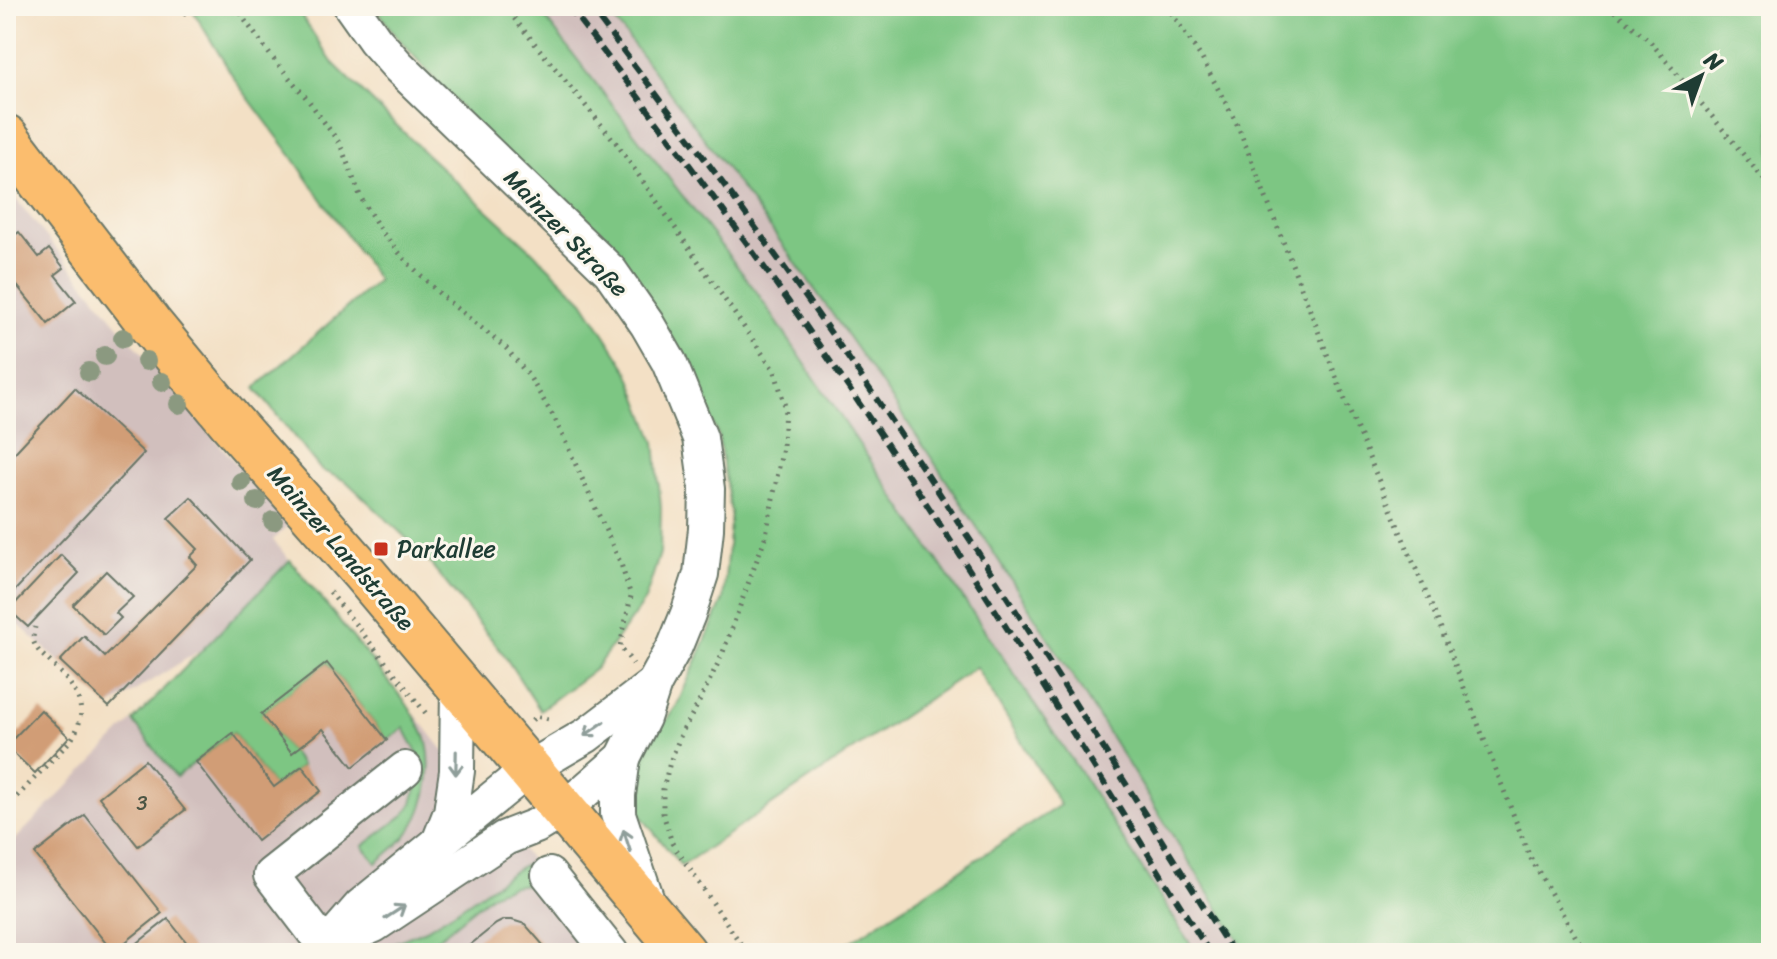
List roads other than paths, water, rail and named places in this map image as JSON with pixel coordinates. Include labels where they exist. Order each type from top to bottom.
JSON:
[{"type":"main road","name":"Mainzer Landstraße","points":[[6,137],[159,335],[236,428],[363,572],[684,953]]},
{"type":"street","name":"Mainzer Straße","points":[[351,6],[398,66],[610,271],[647,324],[675,376],[700,438],[707,489],[706,529],[701,574],[688,614],[654,684]]},
{"type":"street","points":[[652,915],[618,814],[623,758],[643,718],[654,684]]},
{"type":"street","points":[[320,949],[361,906],[529,769],[587,735],[654,684]]},
{"type":"street","points":[[439,842],[451,812],[457,771],[458,685]]},
{"type":"street","points":[[320,949],[374,925],[505,838],[536,826],[564,809],[623,758]]},
{"type":"street","points":[[320,949],[271,875],[405,769]]},
{"type":"street","points":[[549,875],[611,953]]},
{"type":"railway","points":[[568,6],[718,203],[907,474],[1210,953]]},
{"type":"railway","points":[[589,6],[745,213],[894,425],[1233,953]]},
{"type":"place","name":"Parkallee","points":[[381,549]]}]
